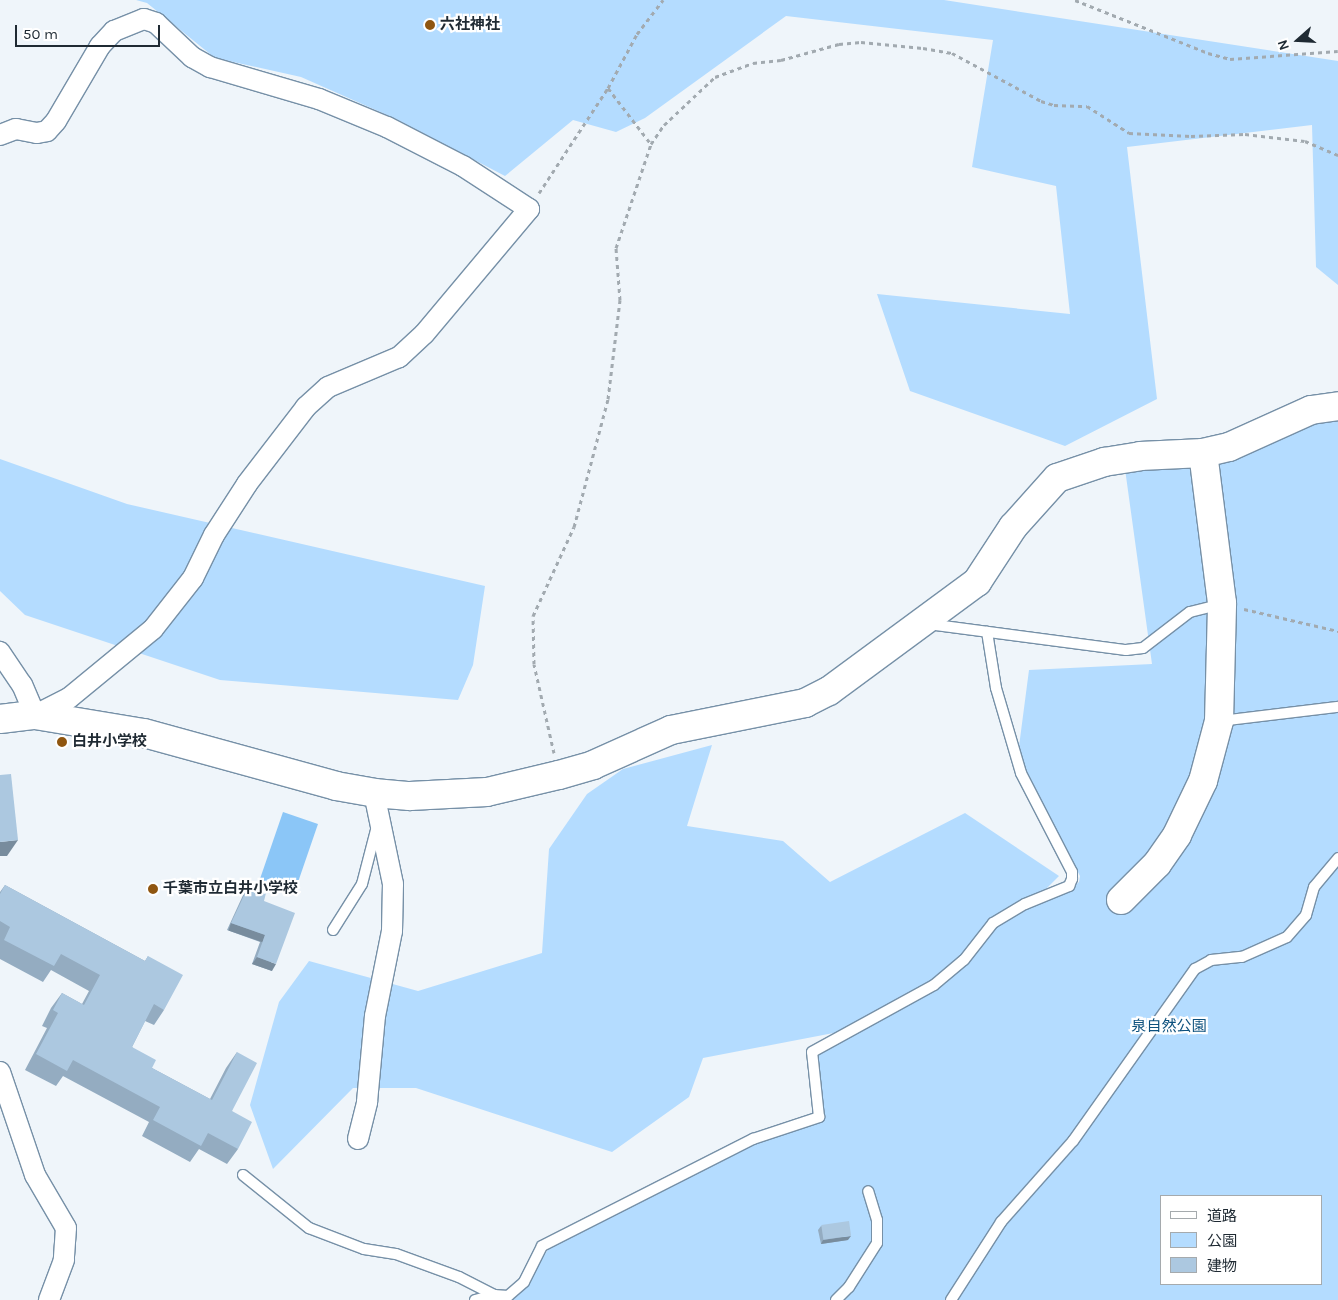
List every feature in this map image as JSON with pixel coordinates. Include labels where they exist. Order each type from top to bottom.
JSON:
[{"type":"street","points":[[0,135],[16,130],[37,133],[47,131],[56,121],[100,46],[114,31],[144,19],[156,23],[192,57],[210,67],[319,99],[387,127],[463,166],[529,208],[424,334],[399,357],[328,387],[306,407],[247,484],[214,535],[193,578],[154,629],[70,698],[36,715]]},
{"type":"street","points":[[0,719],[36,715],[144,733],[336,786],[377,805],[410,796],[487,792],[594,765],[671,730],[805,702],[829,692],[977,582],[1013,527],[1057,478],[1104,462],[1140,456],[1203,453],[1229,447],[1311,410],[1338,406]]},
{"type":"street","points":[[1121,900],[1157,864],[1177,835],[1203,781],[1219,721],[1222,603],[1203,453]]},
{"type":"street","points":[[0,652],[22,685],[36,715]]},
{"type":"street","points":[[358,1139],[367,1102],[375,1016],[392,931],[393,884],[377,805]]},
{"type":"street","points":[[0,1072],[35,1175],[66,1228],[64,1260],[48,1300]]},
{"type":"lane","points":[[921,623],[1126,650],[1143,648],[1190,612],[1222,603]]},
{"type":"lane","points":[[475,1300],[494,1295],[508,1296],[516,1292],[542,1246],[753,1139],[819,1117],[812,1052],[934,985],[964,960],[993,923],[1025,904],[1069,886],[1072,872],[1021,773],[1007,733],[996,688],[987,632]]},
{"type":"lane","points":[[1219,721],[1338,707]]},
{"type":"lane","points":[[333,930],[362,884],[377,805]]},
{"type":"lane","points":[[951,1300],[1001,1222],[1073,1141],[1195,969],[1211,960],[1242,957],[1287,937],[1306,915],[1314,887],[1338,858]]},
{"type":"lane","points":[[243,1175],[309,1228],[364,1249],[396,1254],[459,1277],[494,1295]]},
{"type":"lane","points":[[836,1300],[849,1287],[877,1243],[877,1220],[868,1191]]},
{"type":"path","points":[[529,208],[608,88],[637,34],[663,0]]},
{"type":"path","points":[[1074,0],[1208,53],[1230,59],[1338,51]]},
{"type":"path","points":[[559,775],[534,664],[533,616],[574,527],[608,399],[620,300],[616,248],[651,144],[664,125],[715,77],[753,63],[781,60],[839,44],[860,42],[952,53],[1041,101],[1054,105],[1087,106],[1129,133],[1191,136],[1245,134],[1305,141],[1338,155]]},
{"type":"path","points":[[608,88],[651,144]]},
{"type":"path","points":[[1222,603],[1338,631]]},
{"type":"green space","points":[[136,0],[944,0],[1338,61],[1338,285],[1316,267],[1312,125],[1127,147],[1157,399],[1065,446],[910,391],[877,294],[1070,314],[1056,186],[972,167],[993,40],[786,16],[645,118],[616,132],[573,120],[505,176],[396,119],[301,77],[215,58],[147,3]]},
{"type":"green space","name":"泉自然公園","points":[[1338,417],[1338,1300],[488,1300],[517,1296],[549,1248],[753,1143],[817,1122],[816,1056],[870,1026],[703,1058],[689,1097],[612,1152],[416,1088],[353,1088],[273,1169],[250,1105],[279,1002],[309,961],[418,991],[542,953],[549,849],[587,794],[623,769],[712,745],[687,826],[783,841],[830,882],[965,813],[1059,876],[1031,904],[1069,890],[1079,882],[1080,876],[1018,754],[1029,670],[1152,664],[1125,469],[1315,418]]},
{"type":"green space","points":[[0,459],[127,504],[485,586],[473,665],[458,700],[220,680],[25,615],[0,591]]},
{"type":"shaded area","points":[[283,812],[318,824],[295,891],[260,879]]},
{"type":"building","points":[[11,774],[18,840],[0,842],[0,775]]},
{"type":"building","points":[[5,885],[145,961],[148,956],[183,975],[164,1010],[154,1004],[132,1047],[156,1060],[152,1068],[212,1100],[237,1052],[257,1063],[232,1111],[252,1122],[238,1149],[208,1133],[201,1146],[153,1120],[160,1107],[73,1060],[67,1071],[36,1054],[58,1013],[53,1010],[62,993],[84,1005],[100,975],[61,954],[54,966],[4,940],[10,927],[0,921],[0,894]]},
{"type":"building","points":[[248,887],[266,893],[264,901],[295,913],[276,964],[257,957],[265,935],[231,923]]},
{"type":"building","points":[[849,1221],[851,1236],[823,1240],[821,1225]]},
{"type":"place","name":"六社神社","points":[[430,25]]},
{"type":"place","name":"白井小学校","points":[[62,742]]},
{"type":"place","name":"千葉市立白井小学校","points":[[153,889]]}]
